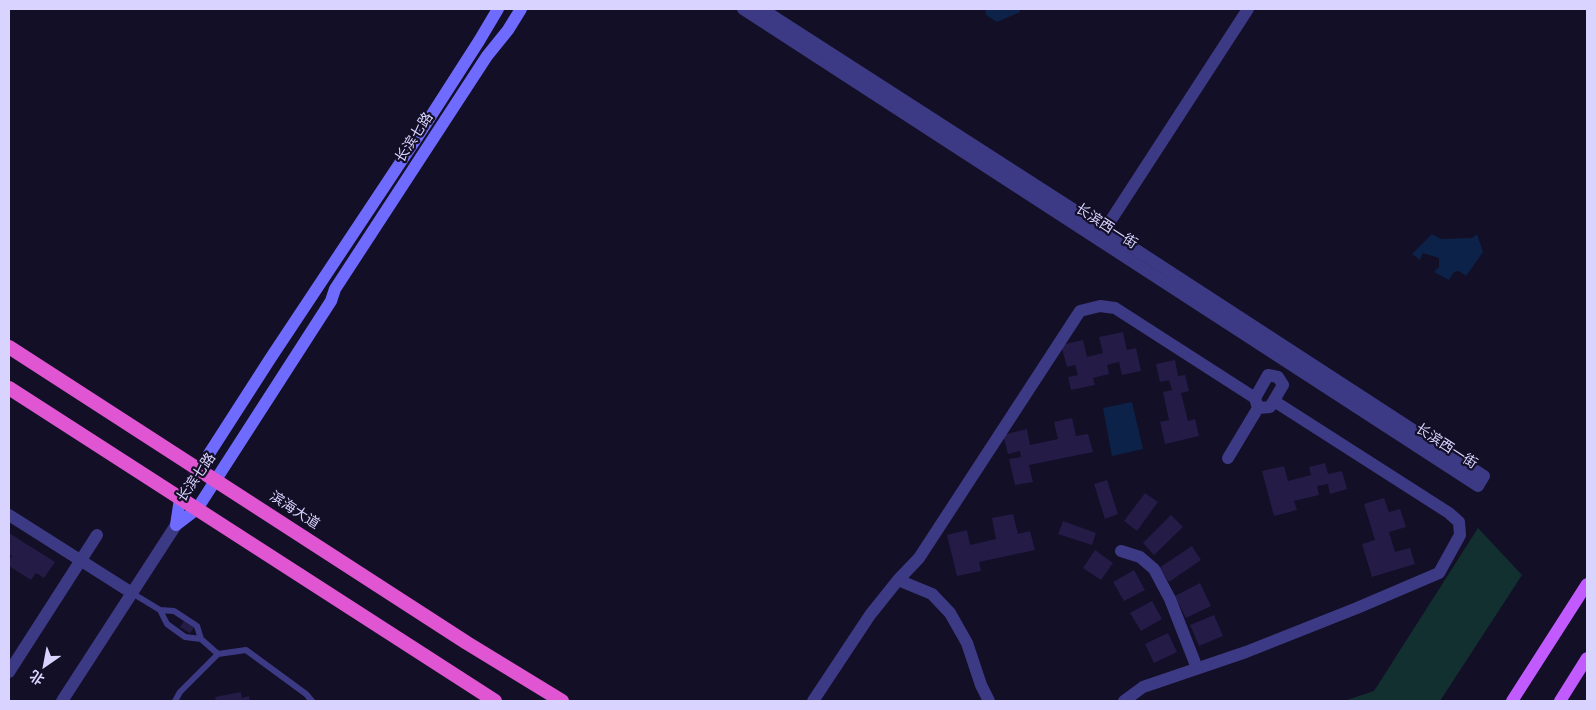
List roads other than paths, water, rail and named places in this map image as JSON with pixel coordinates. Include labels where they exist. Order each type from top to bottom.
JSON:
[{"type":"highway","name":"滨海大道","points":[[9,347],[467,643],[562,701]]},
{"type":"highway","points":[[9,388],[495,701]]},
{"type":"main road","name":"长滨七路","points":[[176,525],[180,499],[420,134],[498,9]]},
{"type":"main road","name":"长滨七路","points":[[176,525],[197,509],[331,300],[335,289],[487,56],[522,9]]},
{"type":"main road","points":[[1512,701],[1587,584]]},
{"type":"main road","points":[[1560,701],[1587,658]]},
{"type":"street","name":"长滨西一街","points":[[742,9],[1102,235],[1484,476],[1478,486],[1287,362],[1102,235],[762,9]]},
{"type":"street","points":[[1102,235],[1248,9]]},
{"type":"street","points":[[813,701],[870,615],[898,580],[919,558],[1080,312],[1100,306],[1115,308],[1257,403],[1270,407],[1283,385],[1278,377],[1268,375],[1257,403],[1228,458]]},
{"type":"street","points":[[1278,377],[1287,362]]},
{"type":"street","points":[[1124,701],[1143,687],[1246,652],[1339,616],[1439,573],[1460,535],[1459,522],[1449,512],[1274,401]]},
{"type":"street","points":[[9,515],[132,593]]},
{"type":"street","points":[[62,701],[176,525]]},
{"type":"street","points":[[9,672],[97,535]]},
{"type":"street","points":[[1121,550],[1140,557],[1154,569],[1170,599],[1197,668]]},
{"type":"street","points":[[898,580],[932,594],[950,613],[967,643],[981,685],[989,701]]},
{"type":"lane","points":[[132,593],[160,610],[174,611],[197,626],[201,639],[218,654]]},
{"type":"lane","points":[[160,610],[167,624],[185,637],[201,639]]},
{"type":"lane","points":[[175,701],[180,692],[218,654],[246,650],[306,694],[312,701]]},
{"type":"water","points":[[985,9],[1020,9],[1020,12],[997,22],[986,15]]},
{"type":"water","points":[[1432,234],[1441,239],[1472,238],[1477,234],[1483,252],[1466,276],[1459,271],[1454,272],[1449,280],[1434,272],[1439,267],[1439,258],[1423,253],[1420,260],[1412,254]]},
{"type":"water","points":[[1132,402],[1143,449],[1112,456],[1103,408]]}]
